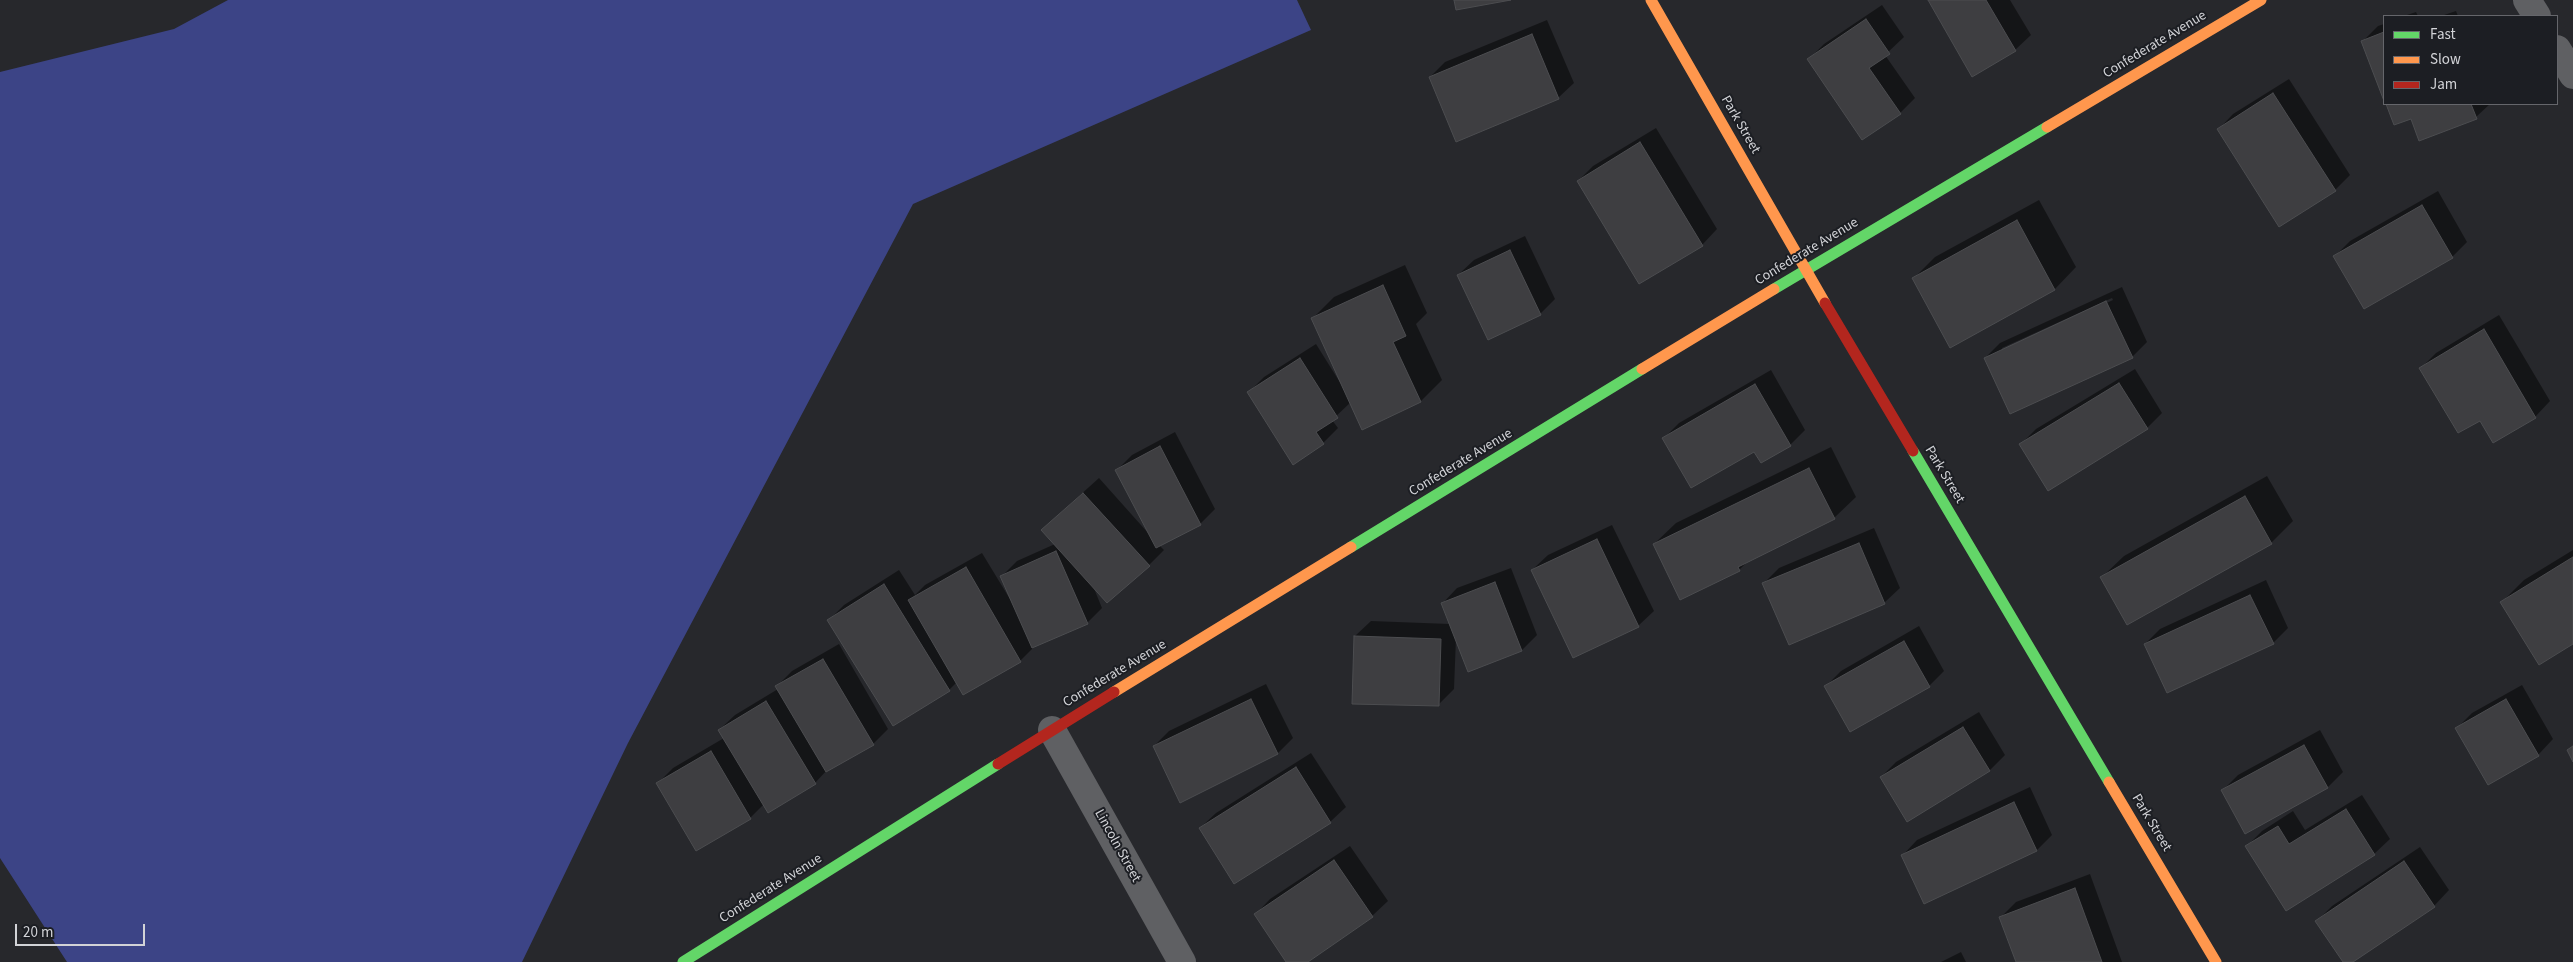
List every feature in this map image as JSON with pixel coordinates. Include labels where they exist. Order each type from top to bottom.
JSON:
[{"type":"street","name":"Park Street","points":[[1651,0],[1805,270],[2216,962]]},
{"type":"street","name":"Confederate Avenue","points":[[683,962],[1052,730],[1805,270],[2261,0]]},
{"type":"street","points":[[2527,0],[2536,15]]},
{"type":"street","points":[[2558,50],[2573,75]]},
{"type":"street","name":"Lincoln Street","points":[[1052,730],[1182,962]]},
{"type":"shaded area","points":[[228,0],[1297,0],[1311,30],[913,204],[628,743],[522,962],[67,962],[0,858],[0,72],[174,29]]},
{"type":"building","points":[[1454,0],[1511,0],[1456,10]]},
{"type":"building","points":[[1928,0],[1986,0],[2016,51],[1972,77]]},
{"type":"building","points":[[1866,19],[1890,54],[1869,68],[1901,114],[1862,140],[1807,59]]},
{"type":"building","points":[[2383,32],[2383,98],[2361,41]]},
{"type":"building","points":[[1532,34],[1559,99],[1456,142],[1429,77]]},
{"type":"building","points":[[2273,93],[2336,191],[2279,227],[2217,129]]},
{"type":"building","points":[[2386,105],[2471,105],[2477,119],[2419,141],[2411,119],[2394,125]]},
{"type":"building","points":[[1640,142],[1703,246],[1639,284],[1577,181]]},
{"type":"building","points":[[2422,205],[2453,258],[2364,309],[2333,256]]},
{"type":"building","points":[[2017,220],[2055,290],[1950,348],[1912,278]]},
{"type":"building","points":[[1510,250],[1541,315],[1488,340],[1457,275]]},
{"type":"building","points":[[1383,285],[1406,336],[1393,342],[1421,402],[1362,430],[1311,318]]},
{"type":"building","points":[[2106,301],[2133,358],[2010,414],[1984,358]]},
{"type":"building","points":[[2484,329],[2536,418],[2493,443],[2480,421],[2458,433],[2419,368]]},
{"type":"building","points":[[1300,358],[1338,418],[1316,432],[1324,444],[1293,465],[1247,392]]},
{"type":"building","points":[[2119,383],[2148,429],[2048,491],[2019,444]]},
{"type":"building","points":[[1755,384],[1791,446],[1761,463],[1754,452],[1691,488],[1662,438]]},
{"type":"building","points":[[1160,446],[1201,525],[1156,548],[1115,470]]},
{"type":"building","points":[[1809,468],[1835,519],[1738,567],[1740,571],[1680,600],[1653,544]]},
{"type":"building","points":[[1083,493],[1150,566],[1107,603],[1041,530]]},
{"type":"building","points":[[2245,496],[2272,544],[2127,625],[2100,577]]},
{"type":"building","points":[[1597,539],[1639,627],[1573,658],[1531,570]]},
{"type":"building","points":[[1859,543],[1885,604],[1789,645],[1762,583]]},
{"type":"building","points":[[1056,551],[1088,624],[1032,648],[1000,576]]},
{"type":"building","points":[[2573,557],[2573,644],[2539,665],[2500,602]]},
{"type":"building","points":[[966,567],[1021,662],[963,695],[908,600]]},
{"type":"building","points":[[1495,582],[1522,651],[1468,672],[1441,603]]},
{"type":"building","points":[[884,584],[950,691],[893,726],[827,620]]},
{"type":"building","points":[[2250,595],[2274,644],[2167,693],[2144,644]]},
{"type":"building","points":[[1354,636],[1441,639],[1439,706],[1352,704]]},
{"type":"building","points":[[1904,641],[1930,687],[1850,732],[1824,686]]},
{"type":"building","points":[[823,659],[874,745],[826,772],[775,686]]},
{"type":"building","points":[[1251,699],[1278,754],[1180,803],[1153,746]]},
{"type":"building","points":[[2506,699],[2539,756],[2488,785],[2455,728]]},
{"type":"building","points":[[766,701],[816,784],[768,813],[718,730]]},
{"type":"building","points":[[1963,727],[1990,771],[1907,822],[1880,777]]},
{"type":"building","points":[[2304,745],[2328,788],[2245,834],[2221,790]]},
{"type":"building","points":[[2573,746],[2573,762],[2567,750]]},
{"type":"building","points":[[711,751],[751,819],[696,851],[656,783]]},
{"type":"building","points":[[1296,767],[1331,823],[1234,884],[1199,828]]},
{"type":"building","points":[[2014,802],[2037,851],[1924,904],[1901,855]]},
{"type":"building","points":[[2346,809],[2375,855],[2286,911],[2245,846],[2278,826],[2289,844]]},
{"type":"building","points":[[1334,860],[1373,917],[1308,962],[1286,962],[1254,914]]},
{"type":"building","points":[[2404,861],[2435,907],[2353,962],[2343,962],[2315,921]]},
{"type":"building","points":[[2075,888],[2102,962],[2016,962],[1999,917]]},
{"type":"traffic: fast","points":[[1774,289],[2047,127]]},
{"type":"traffic: fast","points":[[1351,547],[1642,369]]},
{"type":"traffic: fast","points":[[1913,451],[2109,782]]},
{"type":"traffic: fast","points":[[683,962],[998,764]]},
{"type":"traffic: slow","points":[[1651,0],[1825,303]]},
{"type":"traffic: slow","points":[[2047,127],[2261,0]]},
{"type":"traffic: slow","points":[[1642,369],[1774,289]]},
{"type":"traffic: slow","points":[[1114,692],[1351,547]]},
{"type":"traffic: slow","points":[[2109,782],[2216,962]]},
{"type":"traffic: jam","points":[[1825,303],[1913,451]]},
{"type":"traffic: jam","points":[[998,764],[1114,692]]}]
